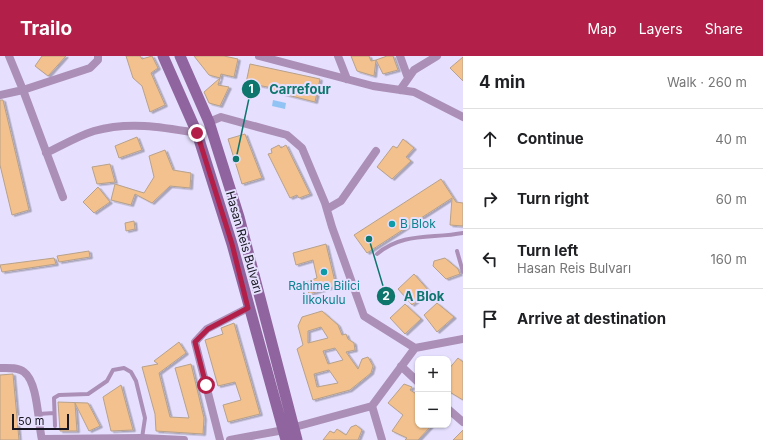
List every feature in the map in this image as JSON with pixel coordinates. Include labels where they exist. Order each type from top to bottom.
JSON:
[{"type":"main road","name":"Hasan Reis Bulvarı","points":[[163,56],[197,133],[226,221],[248,308],[288,433],[297,440]]},
{"type":"main road","name":"Hasan Reis Bulvarı","points":[[180,56],[208,122],[240,217],[288,433]]},
{"type":"street","points":[[9,56],[63,197]]},
{"type":"street","points":[[0,95],[23,90],[90,68],[98,60],[98,56]]},
{"type":"street","points":[[259,56],[276,58],[347,79],[414,92],[463,117]]},
{"type":"street","points":[[338,56],[347,79]]},
{"type":"street","points":[[400,56],[408,78]]},
{"type":"street","points":[[400,90],[414,70],[437,56]]},
{"type":"street","points":[[208,122],[222,117],[287,135],[302,148],[327,209],[364,316],[415,348]]},
{"type":"street","points":[[46,153],[93,132],[132,125],[160,126],[197,133]]},
{"type":"street","points":[[327,209],[341,201],[376,151]]},
{"type":"street","points":[[226,221],[240,217]]},
{"type":"street","points":[[232,244],[245,240]]},
{"type":"street","points":[[220,440],[195,342],[208,329],[248,308]]},
{"type":"street","points":[[230,440],[288,433],[372,406],[415,348],[463,339]]},
{"type":"street","points":[[401,366],[415,379]]},
{"type":"street","points":[[0,368],[10,368],[24,372],[33,383],[42,440],[184,440]]},
{"type":"street","points":[[372,406],[382,440]]},
{"type":"street","points":[[451,412],[463,422]]},
{"type":"lane","points":[[377,254],[389,245],[405,239],[463,233]]},
{"type":"lane","points":[[457,251],[463,272]]},
{"type":"lane","points":[[55,426],[53,400],[56,396],[88,394],[107,381],[113,370],[124,368],[131,372],[136,381],[144,418],[142,439]]},
{"type":"lane","points":[[38,414],[54,412]]},
{"type":"water","points":[[273,100],[286,103],[285,109],[272,106]]},
{"type":"building","points":[[42,56],[66,56],[48,76],[35,66]]},
{"type":"building","points":[[126,56],[140,56],[142,59],[152,56],[158,68],[151,73],[165,105],[150,112],[142,86],[133,78]]},
{"type":"building","points":[[194,56],[224,56],[238,59],[234,77],[221,74],[220,78],[209,75]]},
{"type":"building","points":[[351,56],[369,56],[371,61],[376,60],[374,76],[357,71]]},
{"type":"building","points":[[387,56],[393,56],[398,70],[383,74],[376,60]]},
{"type":"building","points":[[463,57],[463,81],[450,68]]},
{"type":"building","points":[[250,64],[320,79],[315,102],[272,91],[273,88],[246,83]]},
{"type":"building","points":[[220,78],[218,85],[229,87],[220,106],[209,103],[204,92]]},
{"type":"building","points":[[0,100],[3,100],[29,210],[12,215],[0,165]]},
{"type":"building","points":[[245,134],[262,178],[242,184],[228,139]]},
{"type":"building","points":[[137,137],[142,150],[119,158],[115,146]]},
{"type":"building","points":[[403,139],[414,148],[406,157],[411,161],[392,179],[377,167],[393,146],[397,148]]},
{"type":"building","points":[[279,145],[281,148],[286,145],[310,194],[299,198],[297,195],[290,198],[268,154],[272,153],[271,149]]},
{"type":"building","points":[[165,150],[173,170],[191,173],[190,188],[170,186],[152,203],[135,194],[131,205],[111,200],[115,184],[144,193],[154,177],[149,156]]},
{"type":"building","points":[[110,164],[115,182],[97,184],[92,167]]},
{"type":"building","points":[[441,179],[456,202],[463,203],[463,226],[450,225],[452,198],[367,253],[354,235]]},
{"type":"building","points":[[98,187],[110,202],[94,213],[83,202]]},
{"type":"building","points":[[134,221],[135,229],[126,231],[125,223]]},
{"type":"building","name":"Rahime Bilici İlkokulu","points":[[326,244],[336,286],[309,294],[306,282],[317,278],[313,260],[296,265],[293,253]]},
{"type":"building","points":[[89,251],[90,257],[59,262],[57,256]]},
{"type":"building","points":[[54,258],[56,264],[2,272],[0,265]]},
{"type":"building","points":[[445,258],[458,269],[460,274],[446,279],[433,266],[434,261]]},
{"type":"building","points":[[414,274],[429,291],[412,305],[398,289]]},
{"type":"building","points":[[437,303],[454,317],[437,332],[424,315]]},
{"type":"building","points":[[405,304],[421,319],[405,334],[390,318]]},
{"type":"building","points":[[322,311],[338,325],[342,335],[346,334],[348,339],[354,343],[355,350],[346,352],[358,369],[362,359],[368,357],[373,366],[371,373],[350,390],[313,400],[297,349],[303,345],[298,326],[302,317]],"holes":[[[321,327],[328,338],[308,343],[308,331]],[[335,348],[343,360],[328,364],[323,351]],[[329,370],[338,383],[317,387],[314,374]]]},
{"type":"building","points":[[234,323],[260,414],[228,422],[223,405],[241,400],[235,382],[218,386],[205,340],[223,334],[221,328]]},
{"type":"building","points":[[179,342],[186,353],[159,373],[170,417],[189,418],[175,368],[191,364],[204,418],[203,434],[156,431],[155,414],[142,367],[158,364],[154,361]]},
{"type":"building","points":[[458,358],[463,362],[463,400],[451,393],[451,366]]},
{"type":"building","points":[[13,374],[19,440],[0,440],[0,375]]},
{"type":"building","points":[[404,384],[412,387],[410,390],[415,393],[415,428],[429,428],[418,440],[405,440],[407,438],[392,431],[403,415],[388,403]]},
{"type":"building","points":[[121,385],[133,430],[111,431],[103,397]]},
{"type":"building","points":[[58,402],[88,403],[100,426],[89,431],[75,403],[77,431],[60,431]]},
{"type":"building","points":[[356,425],[362,430],[358,440],[323,440],[330,431],[334,433],[337,429],[346,435],[351,427]]},
{"type":"building","points":[[463,430],[463,440],[453,440]]},
{"type":"place","name":"Carrefour","points":[[236,159]]},
{"type":"place","name":"B Blok","points":[[392,224]]},
{"type":"place","name":"A Blok","points":[[369,239]]},
{"type":"place","name":"Rahime Bilici İlkokulu","points":[[324,272]]},
{"type":"route","points":[[197,133],[226,221],[248,308],[208,329],[195,342],[206,385]]}]
